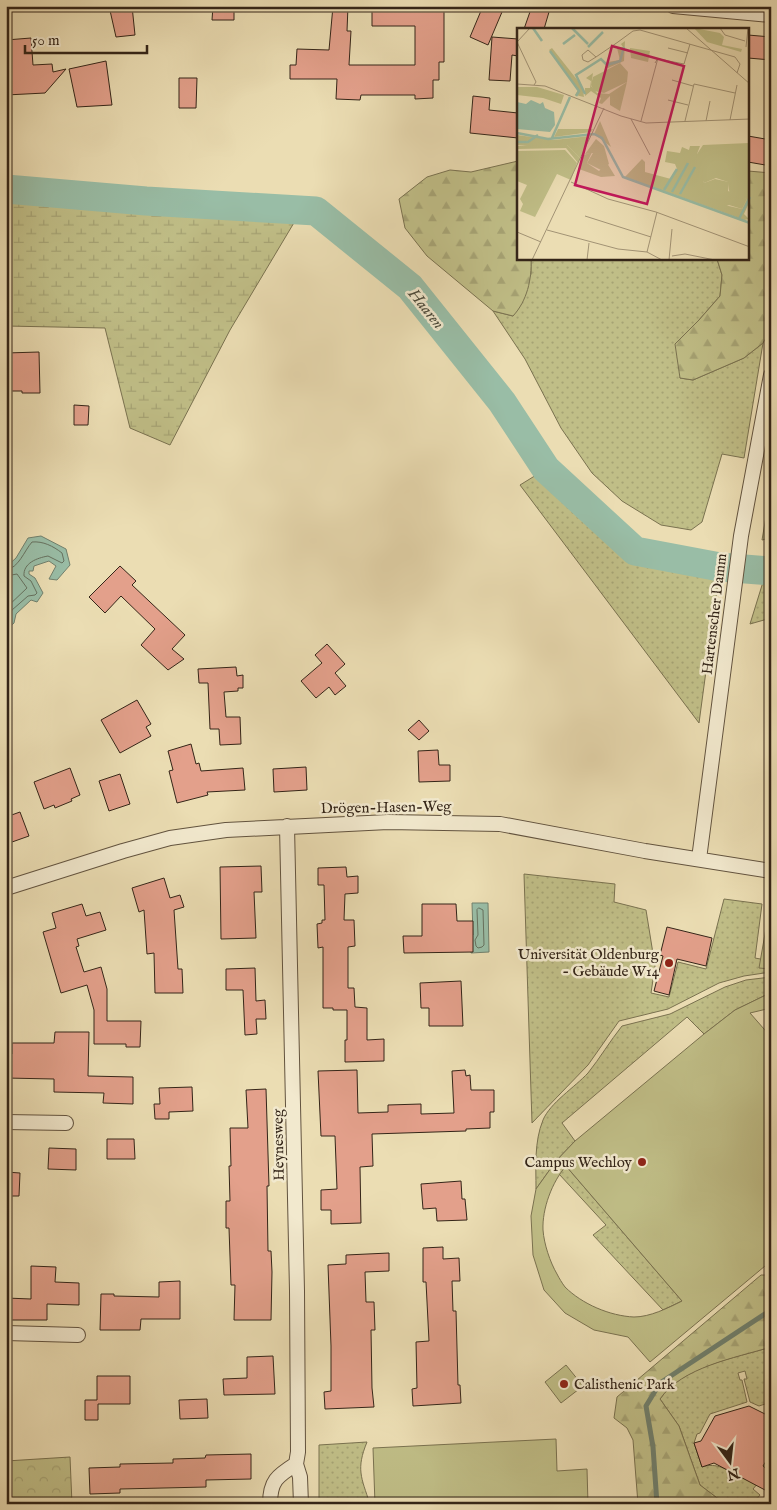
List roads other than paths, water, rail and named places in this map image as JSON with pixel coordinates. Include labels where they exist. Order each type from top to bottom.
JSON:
[{"type":"street","points":[[673,6],[771,15]]},
{"type":"street","name":"Hartenscher Damm","points":[[699,859],[740,540],[771,375]]},
{"type":"street","name":"Drögen-Hasen-Weg","points":[[6,888],[170,838],[226,830],[406,822],[500,824],[771,871]]},
{"type":"street","name":"Heynesweg","points":[[287,826],[297,1291],[298,1452],[296,1464],[300,1477],[301,1504]]},
{"type":"street","points":[[6,1122],[66,1123]]},
{"type":"street","points":[[6,1333],[78,1335]]},
{"type":"street","points":[[270,1504],[270,1490],[273,1483],[296,1464]]},
{"type":"water","points":[[41,536],[66,549],[70,565],[57,580],[49,579],[56,566],[49,561],[34,566],[33,571],[29,571],[29,574],[35,578],[43,593],[37,602],[31,600],[16,614],[14,623],[6,631],[6,567],[16,558],[28,538]]},
{"type":"water","points":[[472,903],[488,903],[489,952],[471,953],[470,936],[473,935]]},
{"type":"waterway","name":"Haaren","points":[[6,189],[146,201],[316,211],[410,287],[502,402],[546,469],[635,551],[720,567],[771,571]]},
{"type":"waterway","points":[[657,1504],[653,1447],[646,1406],[660,1383],[771,1310]]},
{"type":"place","name":"Universität Oldenburg - Gebäude W14","points":[[669,963]]},
{"type":"place","name":"Campus Wechloy","points":[[642,1162]]},
{"type":"place","name":"Calisthenic Park","points":[[564,1384]]}]
